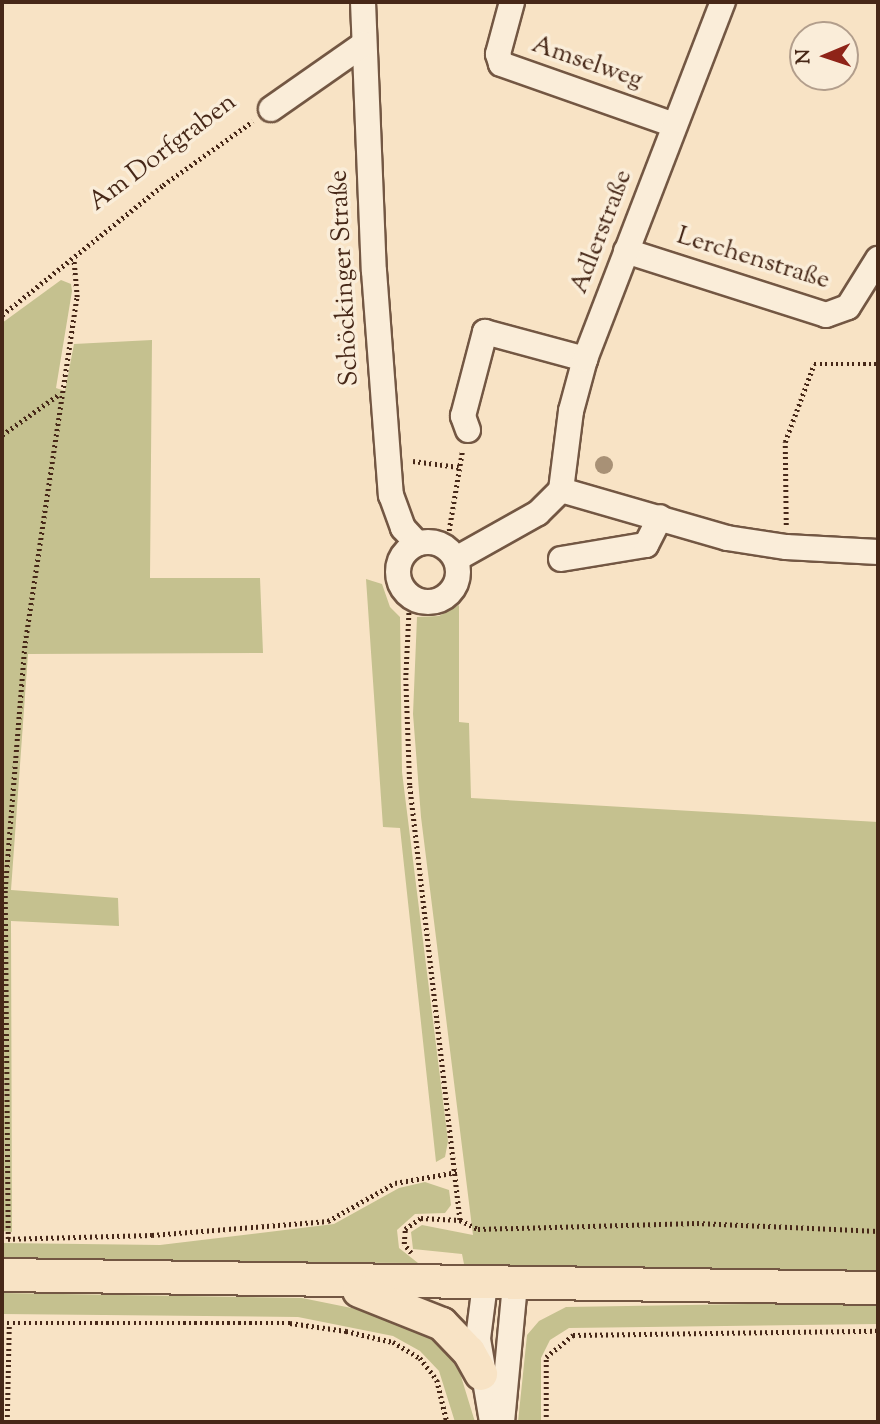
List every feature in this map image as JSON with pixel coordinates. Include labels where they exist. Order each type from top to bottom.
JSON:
[{"type":"main road","points":[[2,1275],[878,1288]]},
{"type":"main road","points":[[342,1282],[435,1320],[468,1352],[481,1374]]},
{"type":"street","name":"Schöckinger Straße","points":[[363,2],[380,379],[391,495],[403,528],[417,543]]},
{"type":"street","name":"Amselweg","points":[[512,2],[498,54],[501,64],[674,125]]},
{"type":"street","name":"Adlerstraße","points":[[561,490],[571,411],[584,359],[723,2]]},
{"type":"street","name":"Am Dorfgraben","points":[[271,109],[364,44]]},
{"type":"street","name":"Lerchenstraße","points":[[626,251],[826,315],[848,307],[878,259]]},
{"type":"street","points":[[468,430],[463,416],[485,332],[584,359]]},
{"type":"street","points":[[451,553],[538,513],[561,490],[727,538],[786,547],[878,552]]},
{"type":"street","points":[[561,559],[646,545],[660,517]]},
{"type":"street","points":[[432,542],[451,553],[457,582],[451,592],[431,602],[410,596],[401,586],[400,561],[417,543],[432,542]]},
{"type":"street","points":[[492,1422],[481,1374],[478,1339],[500,1284]]},
{"type":"street","points":[[500,1284],[502,1422]]},
{"type":"path","name":"Am Dorfgraben","points":[[2,315],[74,261],[163,186],[271,109]]},
{"type":"path","points":[[74,261],[77,296],[59,394],[25,643],[5,889],[5,1239],[152,1235],[328,1221],[395,1183],[457,1172]]},
{"type":"path","points":[[786,547],[785,442],[814,364],[878,364]]},
{"type":"path","points":[[2,435],[59,394]]},
{"type":"path","points":[[451,553],[458,467],[468,430]]},
{"type":"path","points":[[413,461],[458,467]]},
{"type":"path","points":[[410,596],[406,678],[410,786],[457,1172],[460,1220]]},
{"type":"path","points":[[420,1257],[404,1244],[405,1229],[412,1221],[460,1220],[478,1229],[697,1223],[878,1231]]},
{"type":"path","points":[[2,1323],[289,1323],[346,1331],[393,1342],[420,1358],[437,1380],[447,1422]]},
{"type":"path","points":[[7,1422],[9,1323]]},
{"type":"path","points":[[546,1422],[546,1357],[573,1335],[878,1331]]},
{"type":"shaded area","points":[[61,280],[71,284],[72,291],[56,388],[65,391],[74,344],[152,340],[150,578],[260,578],[263,653],[28,654],[11,890],[118,898],[119,926],[11,921],[12,1232],[2,1231],[2,323]]},
{"type":"shaded area","points":[[366,579],[382,584],[390,607],[400,617],[402,772],[448,1141],[445,1157],[436,1162],[400,828],[383,827]]},
{"type":"shaded area","points":[[459,605],[459,722],[469,723],[471,798],[878,822],[878,1274],[464,1264],[462,1254],[413,1249],[411,1232],[422,1225],[473,1235],[421,817],[413,714],[417,617],[439,616]]},
{"type":"shaded area","points":[[425,1182],[449,1190],[451,1205],[445,1213],[415,1214],[397,1230],[399,1248],[418,1263],[2,1261],[2,1243],[160,1245],[334,1224],[399,1188]]},
{"type":"shaded area","points":[[2,1293],[302,1298],[396,1317],[417,1324],[446,1351],[460,1373],[475,1422],[455,1422],[439,1371],[420,1351],[393,1336],[298,1317],[2,1314]]},
{"type":"shaded area","points":[[878,1302],[878,1324],[569,1328],[550,1340],[541,1358],[541,1422],[518,1422],[527,1335],[539,1321],[566,1307]]}]
